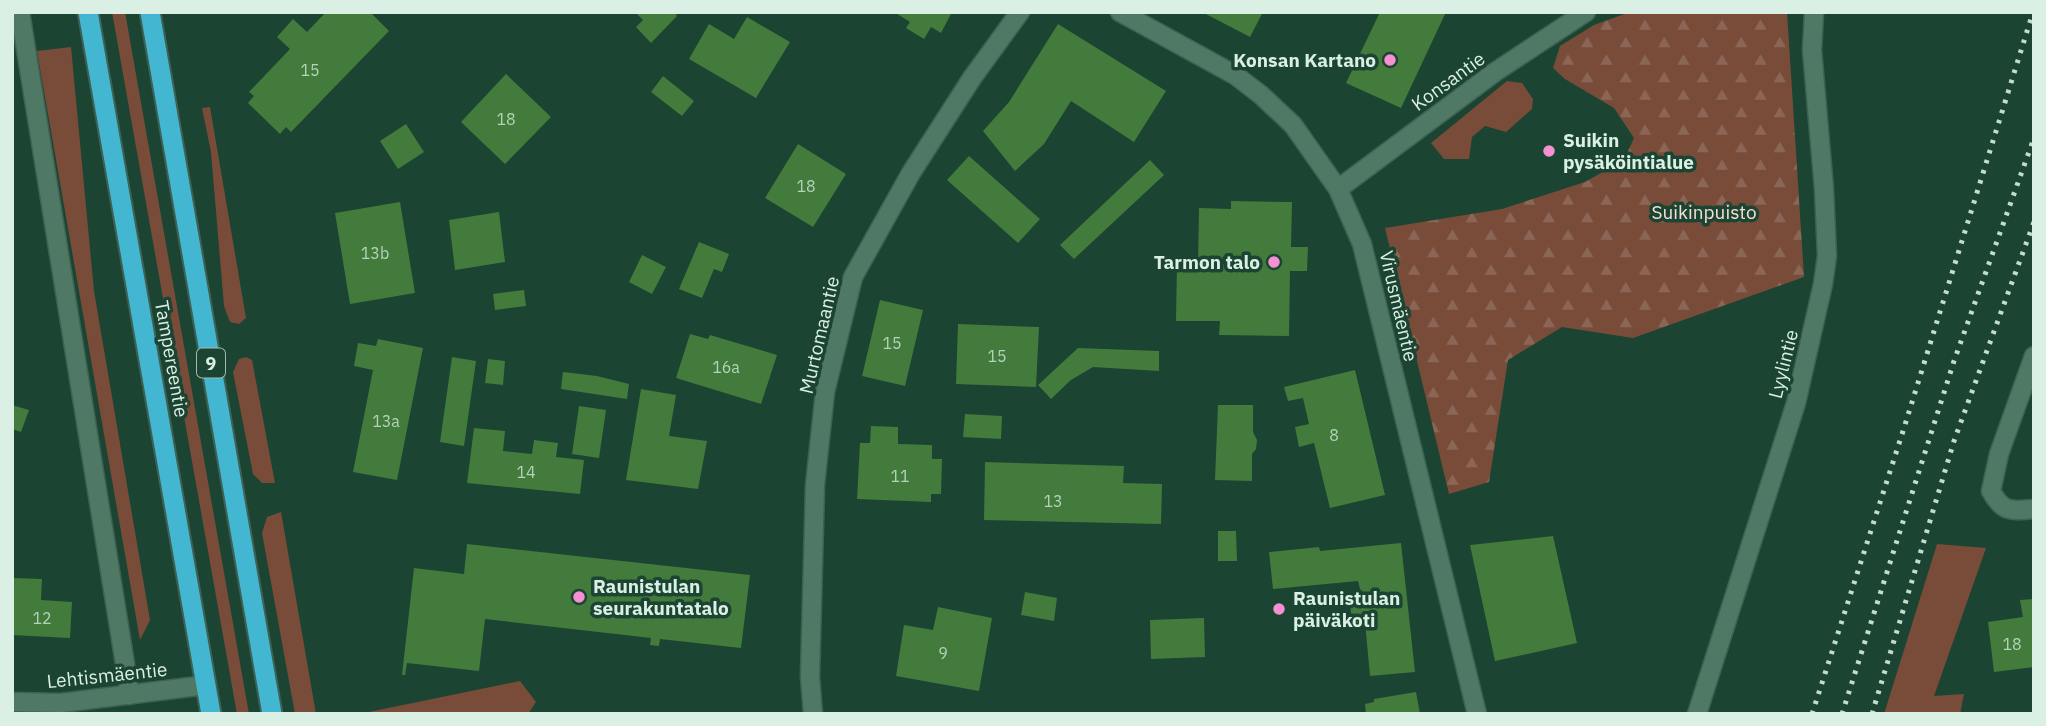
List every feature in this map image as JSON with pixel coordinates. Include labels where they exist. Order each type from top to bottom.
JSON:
[{"type":"highway","name":"Tampereentie","points":[[88,12],[211,714]]},
{"type":"highway","name":"Tampereentie","points":[[150,12],[272,714]]},
{"type":"street","name":"Murtomaantie","points":[[813,714],[810,677],[815,485],[825,392],[853,277],[911,173],[972,78],[1020,12]]},
{"type":"street","name":"Virusmäentie","points":[[1120,12],[1235,75],[1261,96],[1293,125],[1338,189],[1362,244],[1477,714]]},
{"type":"street","name":"Konsantie","points":[[1338,189],[1496,72],[1586,12]]},
{"type":"street","name":"Lyylintie","points":[[1697,714],[1796,403],[1823,284],[1827,256],[1812,50],[1814,12]]},
{"type":"street","points":[[18,16],[130,695]]},
{"type":"street","points":[[2034,356],[1999,454],[1991,491],[1997,502],[2010,511],[2034,509]]},
{"type":"street","name":"Lehtismäentie","points":[[12,702],[61,703],[206,685]]},
{"type":"green space","points":[[112,12],[125,12],[249,714],[237,714]]},
{"type":"green space","name":"Suikinpuisto","points":[[1630,12],[1787,12],[1804,277],[1633,338],[1562,327],[1508,360],[1489,482],[1449,494],[1385,228],[1502,209],[1585,182],[1624,160],[1634,138],[1614,108],[1565,79],[1553,68],[1560,46],[1594,25]]},
{"type":"green space","points":[[71,47],[94,291],[150,620],[140,640],[37,51]]},
{"type":"green space","points":[[1507,81],[1522,83],[1533,99],[1532,109],[1506,132],[1485,126],[1472,137],[1469,159],[1444,159],[1431,143]]},
{"type":"green space","points":[[210,107],[246,318],[239,324],[230,322],[224,306],[211,152],[202,108]]},
{"type":"green space","points":[[246,357],[252,360],[275,483],[262,483],[253,474],[233,372],[239,359]]},
{"type":"green space","points":[[281,512],[316,714],[295,714],[262,533],[267,517]]},
{"type":"green space","points":[[1937,544],[1986,548],[1934,696],[1964,694],[1960,714],[1884,714]]},
{"type":"green space","points":[[520,681],[536,702],[528,714],[359,714]]},
{"type":"building","points":[[326,12],[370,12],[389,31],[291,132],[286,127],[280,134],[248,103],[254,96],[249,92],[290,49],[277,37],[293,19],[307,32]]},
{"type":"building","points":[[635,12],[674,12],[677,16],[651,43],[636,27],[643,20]]},
{"type":"building","points":[[894,12],[952,12],[941,33],[931,27],[924,39],[906,28],[910,22]]},
{"type":"building","points":[[1202,12],[1263,12],[1250,37]]},
{"type":"building","name":"Konsan Kartano","points":[[1380,12],[1446,12],[1401,108],[1346,83]]},
{"type":"building","points":[[747,17],[790,42],[756,98],[689,59],[709,24],[734,39]]},
{"type":"building","points":[[1058,24],[1166,91],[1134,142],[1071,101],[1044,144],[1015,171],[983,131],[1009,102]]},
{"type":"building","points":[[506,74],[551,117],[505,164],[461,122]]},
{"type":"building","points":[[663,76],[694,101],[682,116],[651,92]]},
{"type":"building","points":[[406,124],[424,152],[398,169],[380,141]]},
{"type":"building","points":[[798,144],[846,174],[813,227],[765,198]]},
{"type":"building","points":[[969,156],[1040,219],[1018,243],[947,180]]},
{"type":"building","points":[[1150,160],[1164,175],[1074,259],[1060,245]]},
{"type":"building","points":[[1231,201],[1292,202],[1291,247],[1308,247],[1307,271],[1290,271],[1289,336],[1219,335],[1220,321],[1176,321],[1177,263],[1198,263],[1199,208],[1231,209]]},
{"type":"building","points":[[400,202],[415,293],[350,304],[335,213]]},
{"type":"building","points":[[499,212],[505,262],[455,270],[449,220]]},
{"type":"building","points":[[699,242],[729,254],[722,272],[714,269],[702,298],[679,289]]},
{"type":"building","points":[[642,255],[666,267],[652,294],[629,282]]},
{"type":"building","points":[[524,290],[526,306],[495,310],[493,294]]},
{"type":"building","points":[[880,300],[923,310],[905,386],[862,376]]},
{"type":"building","points":[[958,324],[1039,327],[1036,387],[956,384]]},
{"type":"building","points":[[690,334],[708,339],[710,335],[777,355],[761,404],[676,378]]},
{"type":"building","points":[[378,339],[423,348],[397,480],[353,472],[373,370],[354,366],[358,343],[376,346]]},
{"type":"building","points":[[1078,348],[1159,351],[1159,371],[1093,367],[1071,380],[1051,399],[1038,385]]},
{"type":"building","points":[[452,357],[476,361],[464,446],[440,442]]},
{"type":"building","points":[[488,359],[505,361],[503,385],[485,383]]},
{"type":"building","points":[[1355,370],[1385,495],[1330,508],[1314,443],[1299,447],[1295,427],[1309,424],[1303,398],[1288,401],[1284,387]]},
{"type":"building","points":[[563,372],[597,376],[629,384],[627,399],[561,389]]},
{"type":"building","points":[[641,389],[676,395],[669,436],[707,441],[698,489],[626,480]]},
{"type":"building","points":[[12,405],[29,410],[21,432],[12,429]]},
{"type":"building","points":[[1218,405],[1253,405],[1253,432],[1257,440],[1252,454],[1252,481],[1215,480]]},
{"type":"building","points":[[579,406],[606,410],[599,458],[572,454]]},
{"type":"building","points":[[965,414],[1002,416],[1001,439],[963,437]]},
{"type":"building","points":[[871,426],[898,427],[898,444],[932,445],[932,459],[942,459],[941,494],[931,494],[931,502],[857,499],[860,443],[870,443]]},
{"type":"building","points":[[474,428],[505,431],[503,451],[532,454],[534,440],[558,443],[556,457],[584,460],[580,494],[467,483]]},
{"type":"building","points":[[985,462],[1124,466],[1123,483],[1162,484],[1161,524],[984,520]]},
{"type":"building","points":[[1218,531],[1236,531],[1237,561],[1218,561]]},
{"type":"building","points":[[1553,536],[1577,643],[1495,661],[1470,545]]},
{"type":"building","points":[[1401,543],[1415,672],[1370,676],[1365,622],[1352,624],[1350,603],[1363,602],[1358,581],[1273,589],[1269,552],[1319,547],[1320,551]]},
{"type":"building","name":"Raunistulan seurakuntatalo","points":[[467,544],[750,575],[741,648],[660,639],[659,646],[650,645],[651,638],[485,619],[479,671],[407,663],[405,675],[402,675],[414,568],[464,574]]},
{"type":"building","points":[[12,578],[42,579],[41,600],[72,602],[70,638],[12,635]]},
{"type":"building","points":[[1025,592],[1057,598],[1054,621],[1021,615]]},
{"type":"building","points":[[2034,599],[2034,667],[1994,672],[1988,622],[2023,617],[2020,600]]},
{"type":"building","points":[[938,607],[992,618],[979,691],[896,676],[904,625],[933,630]]},
{"type":"building","points":[[1204,618],[1205,657],[1151,659],[1150,620]]},
{"type":"building","points":[[1416,692],[1420,714],[1366,714],[1365,704],[1374,702],[1374,699]]},
{"type":"railway","points":[[1812,714],[2033,12]]},
{"type":"railway","points":[[1842,714],[1954,361],[2034,138]]},
{"type":"railway","points":[[1872,714],[1954,441],[2034,222]]},
{"type":"place","name":"Konsan Kartano","points":[[1390,60]]},
{"type":"place","name":"Suikin pysäköintialue","points":[[1549,151]]},
{"type":"place","name":"Tarmon talo","points":[[1274,262]]},
{"type":"place","name":"Raunistulan seurakuntatalo","points":[[579,597]]},
{"type":"place","name":"Raunistulan päiväkoti","points":[[1279,609]]}]
